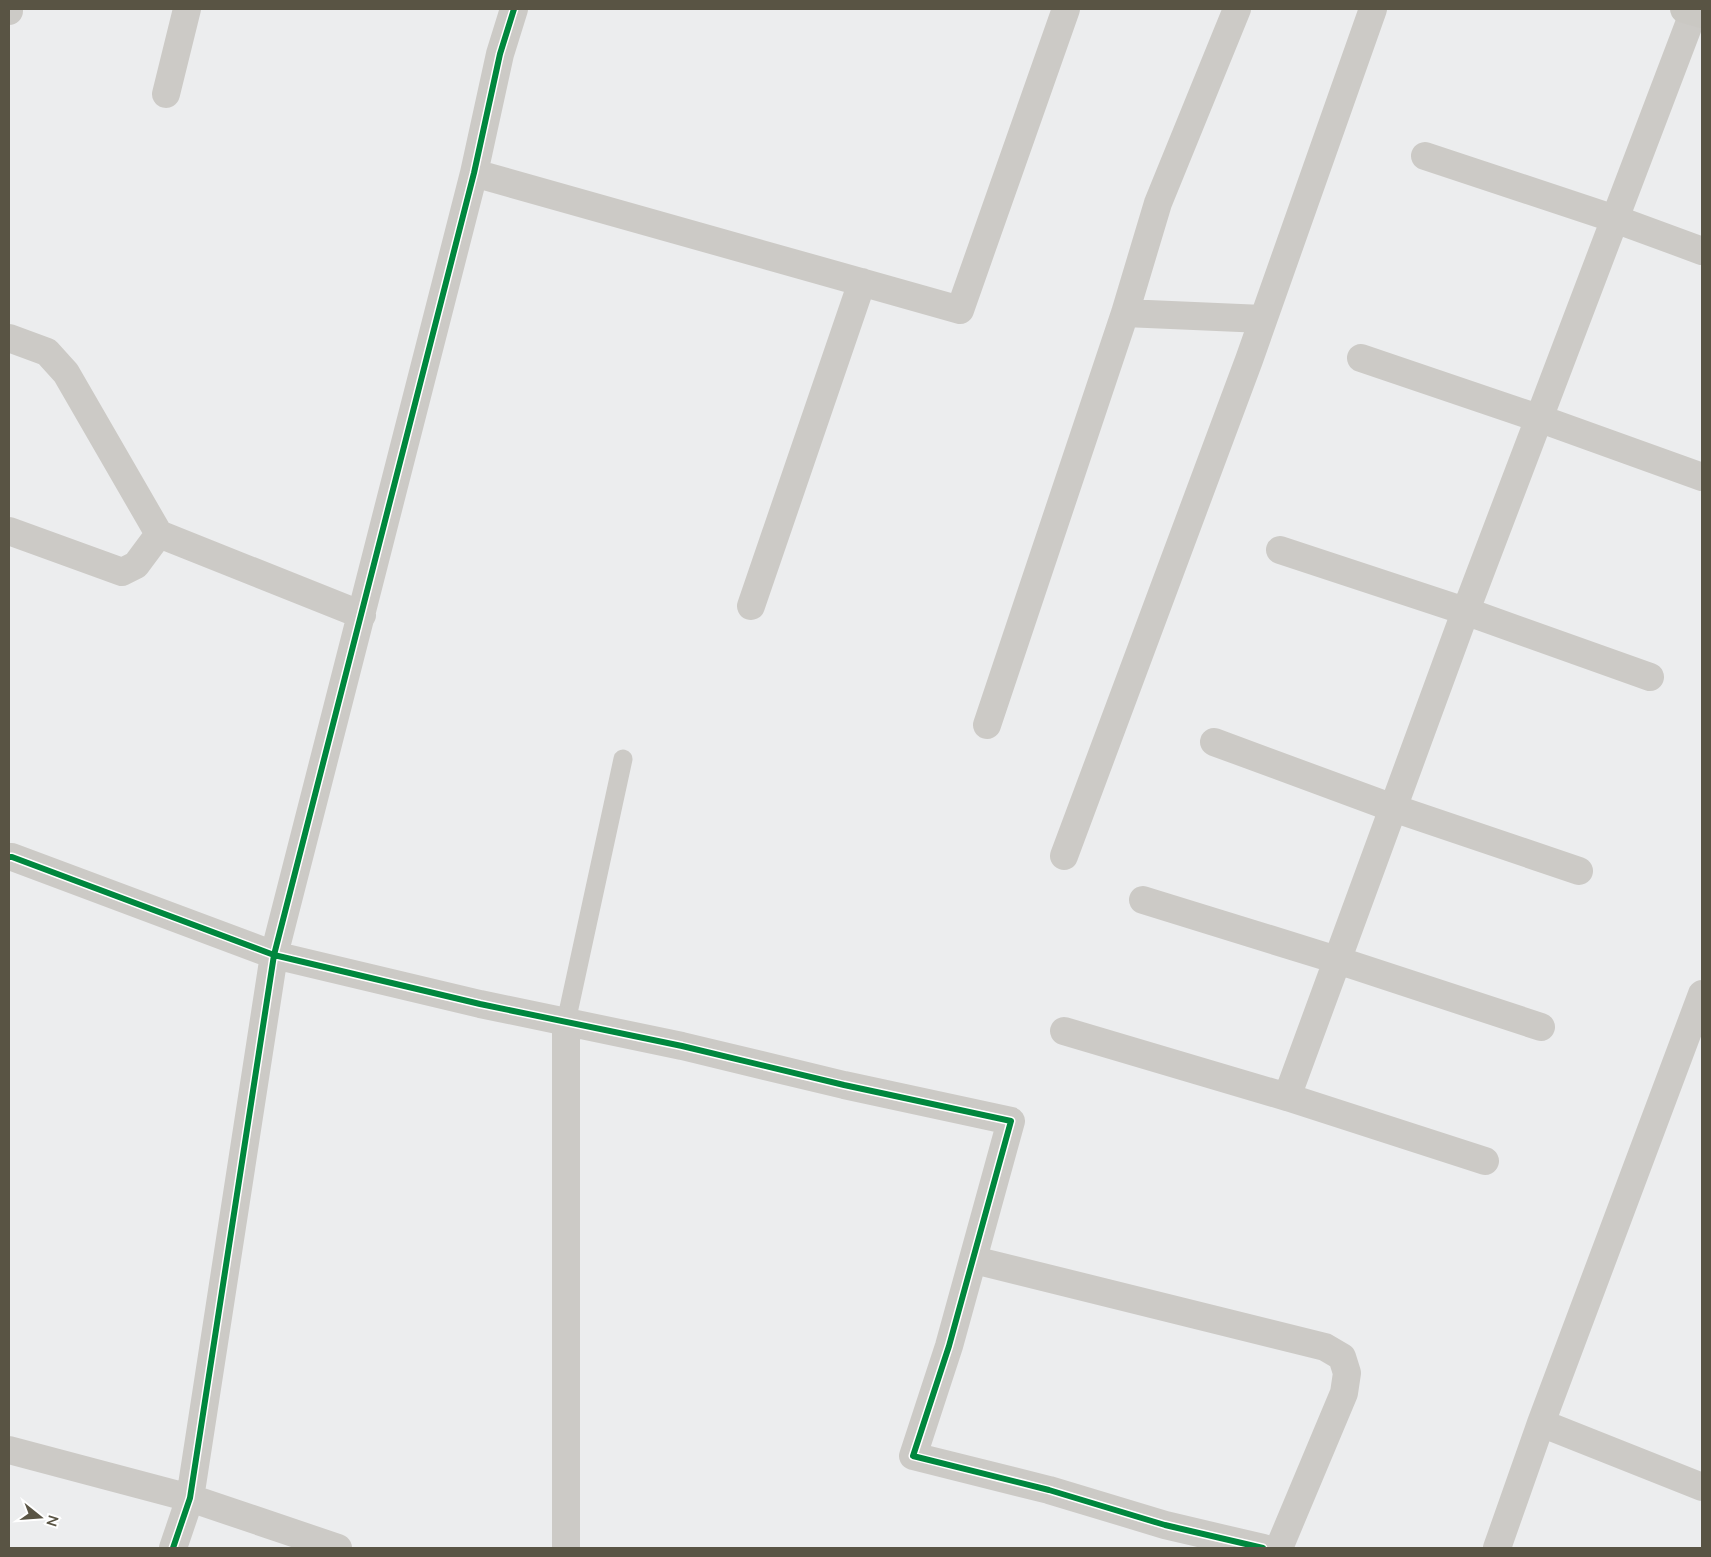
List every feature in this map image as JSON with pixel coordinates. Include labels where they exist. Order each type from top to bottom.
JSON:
[{"type":"street","points":[[166,94],[187,9]]},
{"type":"street","points":[[173,1548],[190,1498],[274,955],[474,173],[500,54],[514,9]]},
{"type":"street","points":[[474,173],[960,310],[1066,9]]},
{"type":"street","points":[[987,725],[1124,313],[1158,203],[1237,9]]},
{"type":"street","points":[[1064,856],[1263,319],[1373,9]]},
{"type":"street","points":[[1287,1097],[1465,612],[1693,11]]},
{"type":"street","points":[[1425,156],[1615,219],[1702,252]]},
{"type":"street","points":[[751,606],[862,282]]},
{"type":"street","points":[[1124,313],[1263,319]]},
{"type":"street","points":[[9,338],[47,352],[66,373],[159,534],[362,615]]},
{"type":"street","points":[[1361,358],[1538,418],[1702,477]]},
{"type":"street","points":[[9,531],[122,572],[136,565],[159,534]]},
{"type":"street","points":[[1280,550],[1650,677]]},
{"type":"street","points":[[1214,742],[1393,808],[1579,871]]},
{"type":"street","points":[[9,857],[274,955],[480,1004],[682,1046],[844,1085],[1011,1121],[950,1346],[913,1456],[1049,1490],[1165,1524],[1263,1548]]},
{"type":"street","points":[[1144,900],[1337,960],[1541,1027]]},
{"type":"street","points":[[1497,1548],[1541,1423],[1702,994]]},
{"type":"street","points":[[566,1022],[566,1548]]},
{"type":"street","points":[[1064,1031],[1287,1097],[1485,1161]]},
{"type":"street","points":[[974,1260],[1325,1347],[1342,1357],[1347,1373],[1344,1393],[1280,1548]]},
{"type":"street","points":[[1541,1423],[1702,1487]]},
{"type":"street","points":[[9,1450],[190,1498],[338,1548]]},
{"type":"lane","points":[[566,1022],[622,759]]},
{"type":"cycle path","points":[[173,1548],[190,1498],[274,955],[474,173],[500,54],[514,9]]},
{"type":"cycle path","points":[[9,857],[274,955],[480,1004],[682,1046],[844,1085],[1011,1121],[949,1346],[913,1456],[1049,1490],[1165,1525],[1263,1548]]}]
